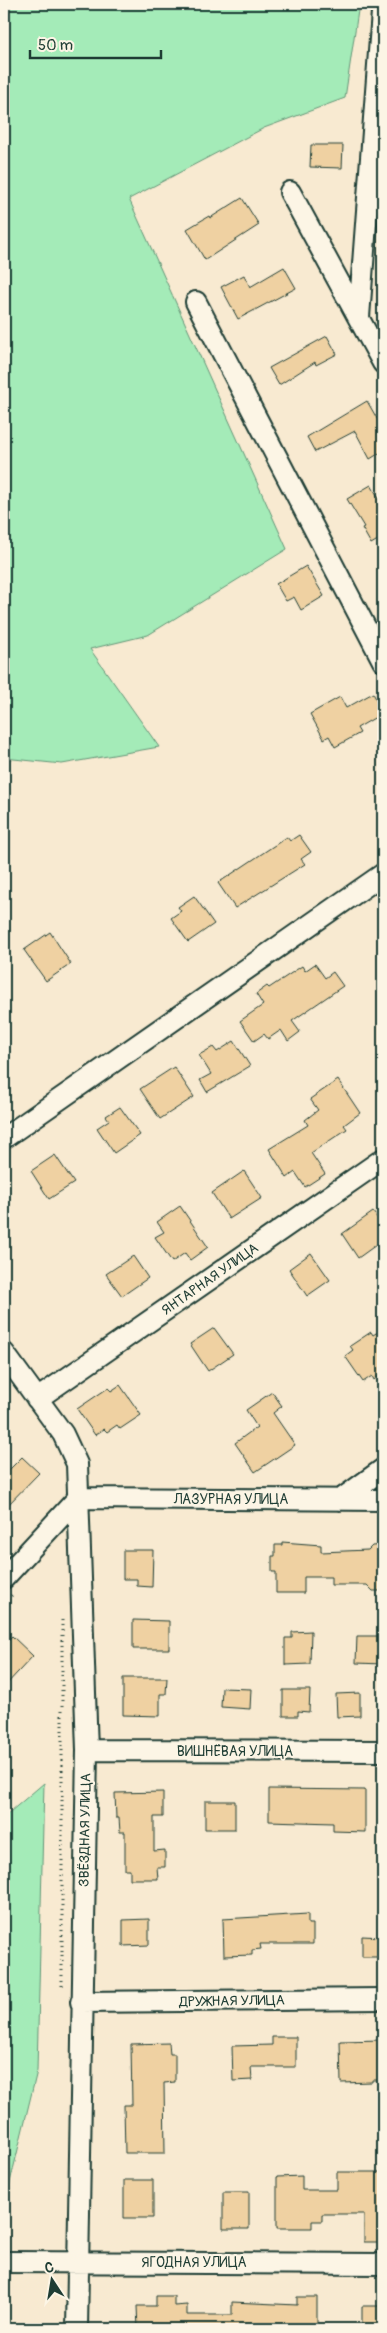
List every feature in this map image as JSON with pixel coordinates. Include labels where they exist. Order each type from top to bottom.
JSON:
[{"type":"street","points":[[359,317],[382,12]]},
{"type":"street","points":[[290,192],[383,363]]},
{"type":"street","points":[[196,302],[383,661]]},
{"type":"street","points":[[4,1138],[383,874]]},
{"type":"street","name":"ЯНТАРНАЯ УЛИЦА","points":[[37,1399],[383,1159]]},
{"type":"street","name":"ЗВЁЗДНАЯ УЛИЦА","points":[[4,1353],[63,1434],[77,1464],[87,1750],[81,2002],[77,2329]]},
{"type":"street","points":[[340,1500],[383,1469]]},
{"type":"street","points":[[4,1578],[78,1498]]},
{"type":"street","name":"ЛАЗУРНАЯ УЛИЦА","points":[[78,1498],[383,1500]]},
{"type":"street","name":"ВИШНЁВАЯ УЛИЦА","points":[[87,1750],[383,1751]]},
{"type":"street","name":"ДРУЖНАЯ УЛИЦА","points":[[81,2002],[383,1999]]},
{"type":"street","name":"ЯГОДНАЯ УЛИЦА","points":[[4,2262],[383,2264]]},
{"type":"path","points":[[62,1610],[62,1990]]},
{"type":"green space","points":[[4,4],[359,4],[345,98],[264,128],[129,199],[287,549],[148,635],[90,649],[159,747],[62,764],[4,758]]},
{"type":"green space","points":[[44,1783],[37,2071],[4,2207],[4,1817]]},
{"type":"building","points":[[311,145],[343,145],[342,168],[310,167]]},
{"type":"building","points":[[242,198],[259,225],[205,260],[187,229],[209,216],[210,218]]},
{"type":"building","points":[[284,267],[296,288],[238,319],[221,287],[244,275],[250,287]]},
{"type":"building","points":[[327,336],[337,354],[316,365],[315,362],[279,385],[269,368]]},
{"type":"building","points":[[367,401],[383,429],[383,451],[370,459],[355,431],[315,452],[307,437]]},
{"type":"building","points":[[371,485],[383,505],[383,537],[371,544],[362,528],[364,527],[347,499]]},
{"type":"building","points":[[306,566],[324,596],[301,610],[294,597],[286,601],[276,584]]},
{"type":"building","points":[[373,693],[383,713],[357,728],[360,733],[335,747],[329,736],[324,739],[310,714],[340,697],[346,708]]},
{"type":"building","points":[[299,835],[311,852],[301,859],[305,864],[235,908],[218,883],[287,837],[290,841]]},
{"type":"building","points":[[194,896],[214,924],[188,942],[171,918],[181,911],[178,907]]},
{"type":"building","points":[[50,932],[71,964],[46,981],[24,950]]},
{"type":"building","points":[[315,964],[325,978],[333,972],[343,986],[292,1021],[300,1032],[288,1041],[281,1030],[268,1039],[264,1034],[254,1041],[240,1021],[263,1005],[256,994],[267,986],[269,988],[302,966],[305,971]]},
{"type":"building","points":[[234,1041],[250,1066],[207,1092],[200,1080],[211,1074],[199,1055],[213,1047],[217,1052]]},
{"type":"building","points":[[174,1067],[194,1097],[160,1119],[140,1089]]},
{"type":"building","points":[[338,1080],[360,1113],[344,1125],[347,1129],[311,1153],[325,1174],[305,1187],[295,1172],[287,1178],[269,1149],[308,1125],[305,1120],[318,1110],[310,1099]]},
{"type":"building","points":[[120,1107],[140,1135],[114,1153],[97,1128],[109,1120],[106,1116]]},
{"type":"building","points":[[55,1155],[74,1183],[49,1199],[31,1171]]},
{"type":"building","points":[[244,1171],[262,1198],[229,1219],[212,1193]]},
{"type":"building","points":[[180,1206],[208,1247],[190,1260],[185,1253],[172,1262],[155,1237],[164,1232],[157,1222]]},
{"type":"building","points":[[373,1212],[383,1226],[383,1240],[358,1258],[342,1234]]},
{"type":"building","points":[[311,1253],[330,1280],[307,1296],[289,1269]]},
{"type":"building","points":[[133,1256],[148,1278],[122,1296],[106,1274]]},
{"type":"building","points":[[214,1328],[233,1354],[208,1371],[190,1344]]},
{"type":"building","points":[[383,1329],[383,1373],[374,1380],[372,1376],[363,1382],[345,1356],[353,1350],[350,1346],[371,1332],[373,1335]]},
{"type":"building","points":[[120,1385],[141,1415],[120,1429],[117,1425],[107,1432],[104,1429],[95,1435],[77,1409],[108,1388],[111,1391]]},
{"type":"building","points":[[272,1392],[282,1406],[273,1413],[295,1445],[255,1472],[235,1443],[257,1427],[246,1410]]},
{"type":"building","points":[[22,1457],[39,1473],[4,1509],[4,1475]]},
{"type":"building","points":[[282,1542],[321,1545],[321,1552],[368,1550],[372,1546],[383,1545],[383,1591],[373,1591],[367,1585],[331,1585],[331,1577],[304,1577],[304,1593],[276,1593],[276,1572],[272,1572],[272,1556],[275,1556],[275,1545],[282,1545]]},
{"type":"building","points":[[123,1550],[153,1550],[152,1587],[137,1586],[137,1579],[123,1579]]},
{"type":"building","points":[[133,1620],[169,1621],[169,1649],[133,1649]]},
{"type":"building","points":[[311,1631],[310,1664],[285,1665],[285,1638],[292,1638],[292,1632]]},
{"type":"building","points":[[12,1636],[33,1656],[4,1687],[4,1644]]},
{"type":"building","points":[[357,1636],[383,1636],[383,1664],[356,1663]]},
{"type":"building","points":[[123,1678],[167,1678],[166,1694],[160,1694],[160,1716],[123,1715]]},
{"type":"building","points":[[222,1688],[251,1689],[250,1709],[221,1707]]},
{"type":"building","points":[[283,1690],[310,1690],[309,1712],[298,1711],[298,1716],[283,1716]]},
{"type":"building","points":[[360,1693],[360,1716],[337,1717],[336,1694]]},
{"type":"building","points":[[269,1789],[365,1790],[365,1832],[333,1831],[333,1823],[269,1821]]},
{"type":"building","points":[[163,1792],[163,1817],[154,1817],[154,1851],[165,1850],[165,1867],[157,1867],[158,1879],[130,1879],[130,1870],[125,1870],[125,1832],[120,1832],[119,1818],[116,1818],[115,1793]]},
{"type":"building","points":[[205,1801],[235,1801],[235,1829],[205,1829]]},
{"type":"building","points":[[308,1914],[308,1924],[313,1924],[313,1944],[260,1944],[261,1949],[252,1950],[252,1955],[224,1956],[223,1919]]},
{"type":"building","points":[[149,1919],[149,1945],[123,1946],[123,1920]]},
{"type":"building","points":[[362,1936],[383,1937],[383,1957],[362,1957]]},
{"type":"building","points":[[272,2037],[296,2037],[296,2067],[251,2067],[252,2080],[233,2081],[232,2046],[272,2045]]},
{"type":"building","points":[[383,2040],[383,2080],[341,2083],[340,2041]]},
{"type":"building","points":[[169,2043],[170,2054],[175,2054],[175,2082],[164,2083],[165,2153],[125,2153],[124,2105],[132,2105],[131,2044]]},
{"type":"building","points":[[337,2172],[383,2172],[383,2242],[364,2242],[364,2214],[322,2214],[322,2221],[312,2221],[312,2228],[277,2228],[277,2177],[302,2176],[302,2190],[337,2190]]},
{"type":"building","points":[[124,2180],[153,2180],[153,2218],[124,2218]]},
{"type":"building","points":[[223,2192],[249,2192],[249,2229],[223,2229]]},
{"type":"building","points":[[156,2296],[174,2296],[174,2306],[187,2305],[187,2315],[232,2315],[232,2302],[297,2305],[297,2297],[317,2297],[317,2329],[138,2329],[137,2306],[156,2306]]},
{"type":"building","points":[[362,2306],[383,2306],[383,2329],[362,2329]]}]
